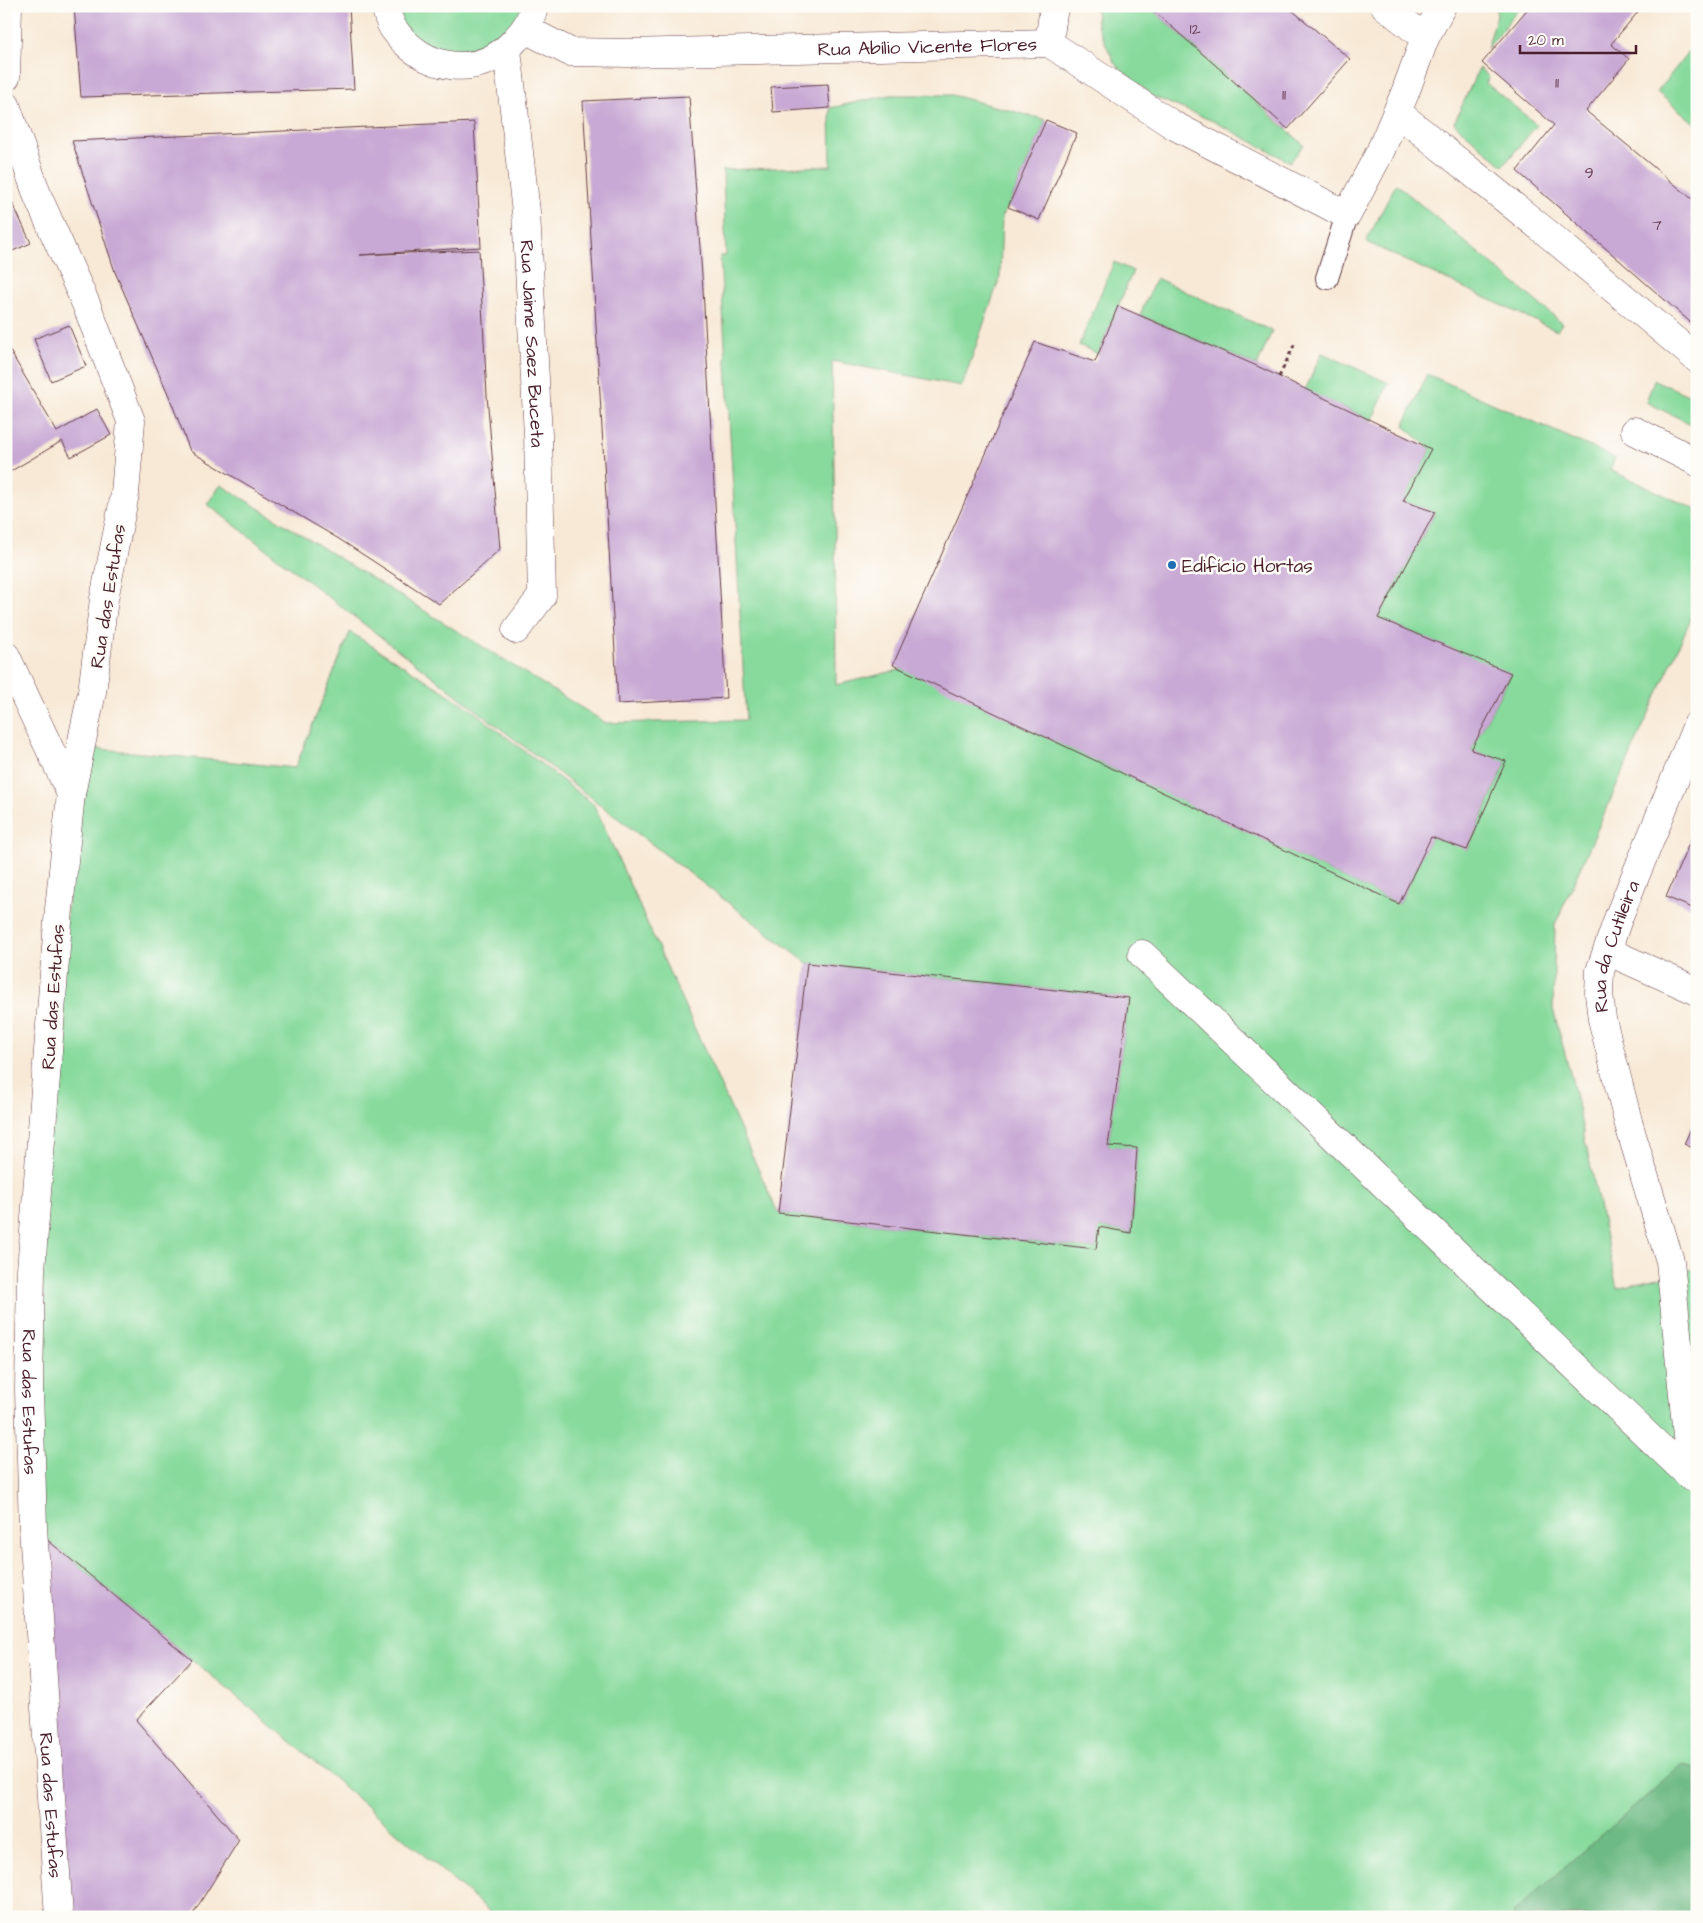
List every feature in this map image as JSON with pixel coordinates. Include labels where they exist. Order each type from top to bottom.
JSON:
[{"type":"street","points":[[6,77],[8,6]]},
{"type":"street","name":"Rua Abílio Vicente Flores","points":[[385,6],[392,26],[408,47],[431,61],[458,66],[484,62],[507,50],[530,18],[570,52],[637,53],[1049,43],[1174,125],[1347,215]]},
{"type":"street","points":[[1049,43],[1054,6]]},
{"type":"street","points":[[1385,6],[1425,38]]},
{"type":"street","points":[[1347,215],[1380,152],[1425,38],[1442,6]]},
{"type":"street","name":"Rua Jaime Saez Buceta","points":[[507,50],[526,212],[538,435],[542,596],[516,630]]},
{"type":"street","name":"Rua das Estufas","points":[[6,105],[38,196],[86,304],[131,421],[125,494],[104,599],[92,692],[71,794],[59,909],[31,1270],[29,1390],[33,1528],[59,1917]]},
{"type":"street","points":[[1397,112],[1552,237],[1697,358]]},
{"type":"street","points":[[1635,431],[1697,462]]},
{"type":"street","points":[[6,656],[71,794]]},
{"type":"street","name":"Rua da Cutileira","points":[[1142,954],[1691,1477],[1670,1261],[1629,1125],[1602,1019],[1600,971],[1619,916],[1695,734]]},
{"type":"street","points":[[1607,951],[1697,991]]},
{"type":"lane","points":[[1327,278],[1347,215]]},
{"type":"path","points":[[1279,378],[1296,341]]},
{"type":"green space","points":[[385,6],[534,6],[507,50],[431,61]]},
{"type":"green space","points":[[1096,6],[1148,6],[1304,145],[1290,162],[1215,122],[1152,96],[1115,64],[1097,25]]},
{"type":"green space","points":[[1495,6],[1521,6],[1487,49],[1497,15]]},
{"type":"green space","points":[[1697,41],[1697,125],[1657,92]]},
{"type":"green space","points":[[1479,68],[1489,77],[1486,83],[1537,125],[1503,166],[1454,123]]},
{"type":"green space","points":[[890,95],[952,95],[1046,120],[1008,207],[1002,215],[1000,277],[962,386],[832,361],[836,685],[903,669],[1399,904],[1431,837],[1468,849],[1506,762],[1471,750],[1511,674],[1378,618],[1435,513],[1403,501],[1431,449],[1404,426],[1427,374],[1615,458],[1610,470],[1697,510],[1697,605],[1555,925],[1553,1009],[1572,1080],[1617,1288],[1697,1268],[1697,1917],[496,1917],[295,1745],[33,1528],[31,1332],[81,747],[295,768],[350,632],[464,704],[594,805],[778,1213],[1096,1249],[1099,1227],[1131,1233],[1137,1149],[1108,1146],[1129,998],[807,963],[207,504],[221,485],[606,723],[746,720],[720,256],[726,256],[723,170],[831,166],[830,108]]},
{"type":"green space","points":[[1396,184],[1562,323],[1557,331],[1366,242]]},
{"type":"green space","points":[[1114,262],[1133,271],[1098,354],[1079,345]]},
{"type":"green space","points":[[1156,278],[1272,331],[1257,366],[1140,315]]},
{"type":"green space","points":[[1322,353],[1389,383],[1372,420],[1305,390]]},
{"type":"green space","points":[[1654,380],[1697,399],[1697,427],[1646,402]]},
{"type":"green space","points":[[1682,1765],[1697,1768],[1697,1917],[1515,1917],[1513,1913]]},
{"type":"building","points":[[74,6],[349,6],[354,89],[81,97]]},
{"type":"building","points":[[1148,6],[1287,6],[1350,59],[1288,129]]},
{"type":"building","points":[[1530,6],[1643,6],[1611,44],[1629,59],[1586,111],[1697,203],[1697,328],[1517,171],[1554,125],[1482,63]]},
{"type":"building","points":[[828,84],[830,108],[773,112],[771,87]]},
{"type":"building","points":[[689,96],[703,289],[726,698],[618,704],[583,101]]},
{"type":"building","points":[[1046,120],[1077,133],[1039,220],[1008,207]]},
{"type":"building","points":[[474,122],[481,247],[360,255],[479,250],[487,395],[500,549],[439,604],[339,539],[190,451],[169,396],[115,272],[72,141]]},
{"type":"building","points":[[6,189],[31,243],[6,254]]},
{"type":"building","name":"Edifício Hortas","points":[[1118,306],[1257,366],[1431,449],[1403,501],[1435,512],[1378,618],[1511,673],[1471,750],[1506,761],[1467,850],[1431,837],[1399,904],[893,665],[1035,342],[1095,362]]},
{"type":"building","points":[[69,325],[86,366],[51,381],[34,339]]},
{"type":"building","points":[[6,344],[57,432],[97,409],[111,435],[71,457],[62,441],[6,474]]},
{"type":"building","points":[[1697,825],[1697,910],[1666,897]]},
{"type":"building","points":[[807,963],[1129,998],[1108,1146],[1137,1148],[1131,1233],[1099,1227],[1096,1249],[778,1213]]},
{"type":"building","points":[[1697,1115],[1697,1150],[1684,1144]]},
{"type":"building","points":[[33,1528],[192,1660],[136,1720],[239,1840],[191,1917],[59,1917]]},
{"type":"place","name":"Edifício Hortas","points":[[1172,565]]}]
